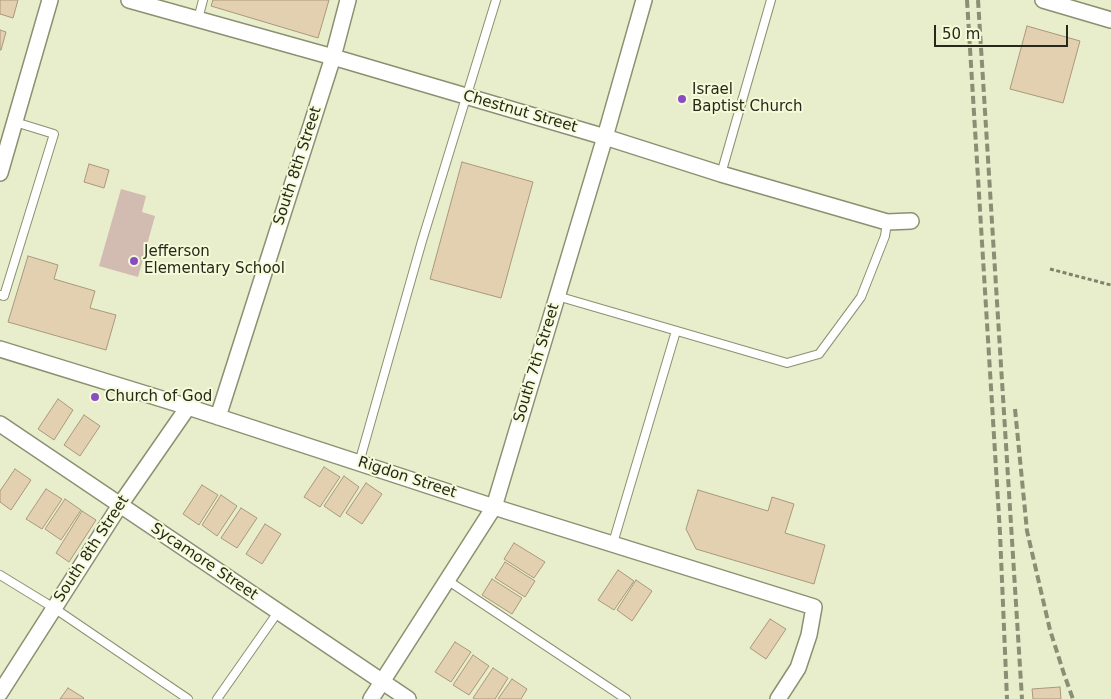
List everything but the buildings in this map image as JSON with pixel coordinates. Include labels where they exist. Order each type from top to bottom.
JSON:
[{"type":"street","points":[[0,173],[50,0]]},
{"type":"street","name":"Chestnut Street","points":[[129,0],[333,56],[605,137],[721,174],[887,222],[911,221]]},
{"type":"street","name":"South 8th Street","points":[[218,417],[333,56],[348,0]]},
{"type":"street","name":"South 7th Street","points":[[371,699],[494,506],[605,137],[644,0]]},
{"type":"street","points":[[1043,0],[1111,20]]},
{"type":"street","name":"Rigdon Street","points":[[0,349],[188,407],[814,607],[809,635],[798,668],[778,699]]},
{"type":"street","name":"South 8th Street","points":[[0,693],[120,505],[188,407]]},
{"type":"street","name":"Sycamore Street","points":[[0,424],[408,699]]},
{"type":"lane","points":[[198,19],[203,0]]},
{"type":"lane","points":[[359,462],[422,241],[496,0]]},
{"type":"lane","points":[[721,174],[771,0]]},
{"type":"lane","points":[[0,295],[4,296],[54,134],[15,122]]},
{"type":"lane","points":[[557,296],[787,363],[819,354],[861,297],[885,236],[887,222]]},
{"type":"lane","points":[[613,543],[676,331]]},
{"type":"lane","points":[[0,574],[54,608],[188,699]]},
{"type":"lane","points":[[447,580],[626,699]]},
{"type":"lane","points":[[217,699],[278,612]]},
{"type":"path","points":[[1050,269],[1111,285]]},
{"type":"shaded area","points":[[121,189],[146,196],[142,212],[155,216],[138,277],[99,266]]},
{"type":"railway","points":[[967,0],[1000,533],[1007,699]]},
{"type":"railway","points":[[978,0],[1022,699]]},
{"type":"railway","points":[[1015,409],[1027,531],[1050,630],[1073,699]]},
{"type":"place","name":"Israel Baptist Church","points":[[682,99]]},
{"type":"place","name":"Jefferson Elementary School","points":[[134,261]]},
{"type":"place","name":"Church of God","points":[[95,397]]}]
